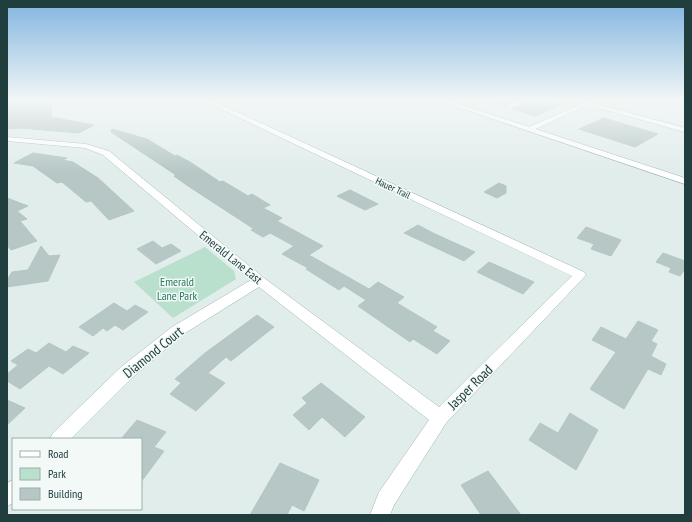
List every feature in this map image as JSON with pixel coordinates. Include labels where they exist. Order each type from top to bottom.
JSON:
[{"type":"street","name":"Hauer Trail","points":[[257,124],[580,275]]},
{"type":"street","points":[[511,124],[685,181]]},
{"type":"street","points":[[528,130],[541,124]]},
{"type":"street","points":[[666,124],[685,130]]},
{"type":"street","name":"Emerald Lane East","points":[[7,139],[86,146],[106,153],[260,281],[440,418]]},
{"type":"street","points":[[652,171],[685,185]]},
{"type":"street","name":"Jasper Road","points":[[380,515],[386,499],[440,418],[580,275]]},
{"type":"street","name":"Diamond Court","points":[[61,438],[127,372],[177,331],[260,281]]},
{"type":"green space","name":"Emerald Lane Park","points":[[205,247],[234,271],[236,279],[173,318],[134,282]]},
{"type":"building","points":[[7,124],[94,125],[79,133],[21,128],[7,129]]},
{"type":"building","points":[[590,124],[625,124],[658,134],[635,147],[579,129]]},
{"type":"building","points":[[112,129],[147,139],[175,156],[177,155],[190,162],[220,182],[223,181],[248,196],[252,194],[270,205],[263,208],[282,218],[277,221],[323,246],[309,255],[369,289],[378,282],[404,297],[397,303],[437,327],[433,331],[450,341],[437,354],[413,339],[410,342],[358,306],[366,300],[344,286],[339,290],[306,269],[308,268],[282,254],[294,246],[270,233],[263,237],[251,230],[254,229],[188,186],[174,176],[176,175],[111,132]]},
{"type":"building","points":[[33,153],[67,158],[63,160],[73,162],[98,178],[134,211],[109,220],[91,201],[86,202],[62,182],[57,183],[33,166],[14,163]]},
{"type":"building","points":[[499,183],[506,186],[506,193],[497,198],[484,192]]},
{"type":"building","points":[[350,190],[378,204],[365,210],[337,196]]},
{"type":"building","points":[[7,198],[28,206],[17,211],[27,219],[20,221],[37,241],[11,250],[7,245]]},
{"type":"building","points":[[418,225],[475,252],[464,261],[404,233]]},
{"type":"building","points":[[586,227],[621,240],[611,256],[591,249],[594,244],[577,238]]},
{"type":"building","points":[[153,241],[162,248],[171,244],[181,251],[156,264],[137,249]]},
{"type":"building","points":[[41,246],[49,256],[60,255],[48,281],[7,287],[7,280],[12,272],[28,270]]},
{"type":"building","points":[[663,253],[685,261],[685,269],[680,276],[669,272],[671,268],[656,262]]},
{"type":"building","points":[[489,262],[534,282],[523,294],[477,272]]},
{"type":"building","points":[[114,303],[127,311],[135,305],[148,312],[123,330],[115,325],[107,331],[103,328],[93,336],[79,327]]},
{"type":"building","points":[[257,315],[274,327],[231,361],[226,357],[208,373],[225,383],[196,411],[170,394],[181,383],[175,379],[205,353]]},
{"type":"building","points":[[638,321],[658,330],[651,341],[657,344],[651,356],[666,364],[661,375],[648,369],[624,409],[590,389],[616,352],[592,340],[601,327],[626,339]]},
{"type":"building","points":[[49,343],[66,352],[73,346],[89,353],[63,374],[49,366],[20,389],[7,381],[7,374],[18,365],[11,361],[28,349],[36,353]]},
{"type":"building","points":[[321,383],[365,417],[345,437],[322,417],[309,430],[293,415],[307,403],[302,398]]},
{"type":"building","points":[[7,400],[25,408],[7,425]]},
{"type":"building","points":[[570,413],[598,430],[576,470],[529,440],[540,423],[558,433]]},
{"type":"building","points":[[137,420],[166,432],[154,447],[164,451],[142,481],[142,438],[122,438]]},
{"type":"building","points":[[280,463],[319,480],[304,511],[292,505],[287,515],[250,515]]},
{"type":"building","points":[[488,471],[521,515],[481,515],[461,485]]}]
